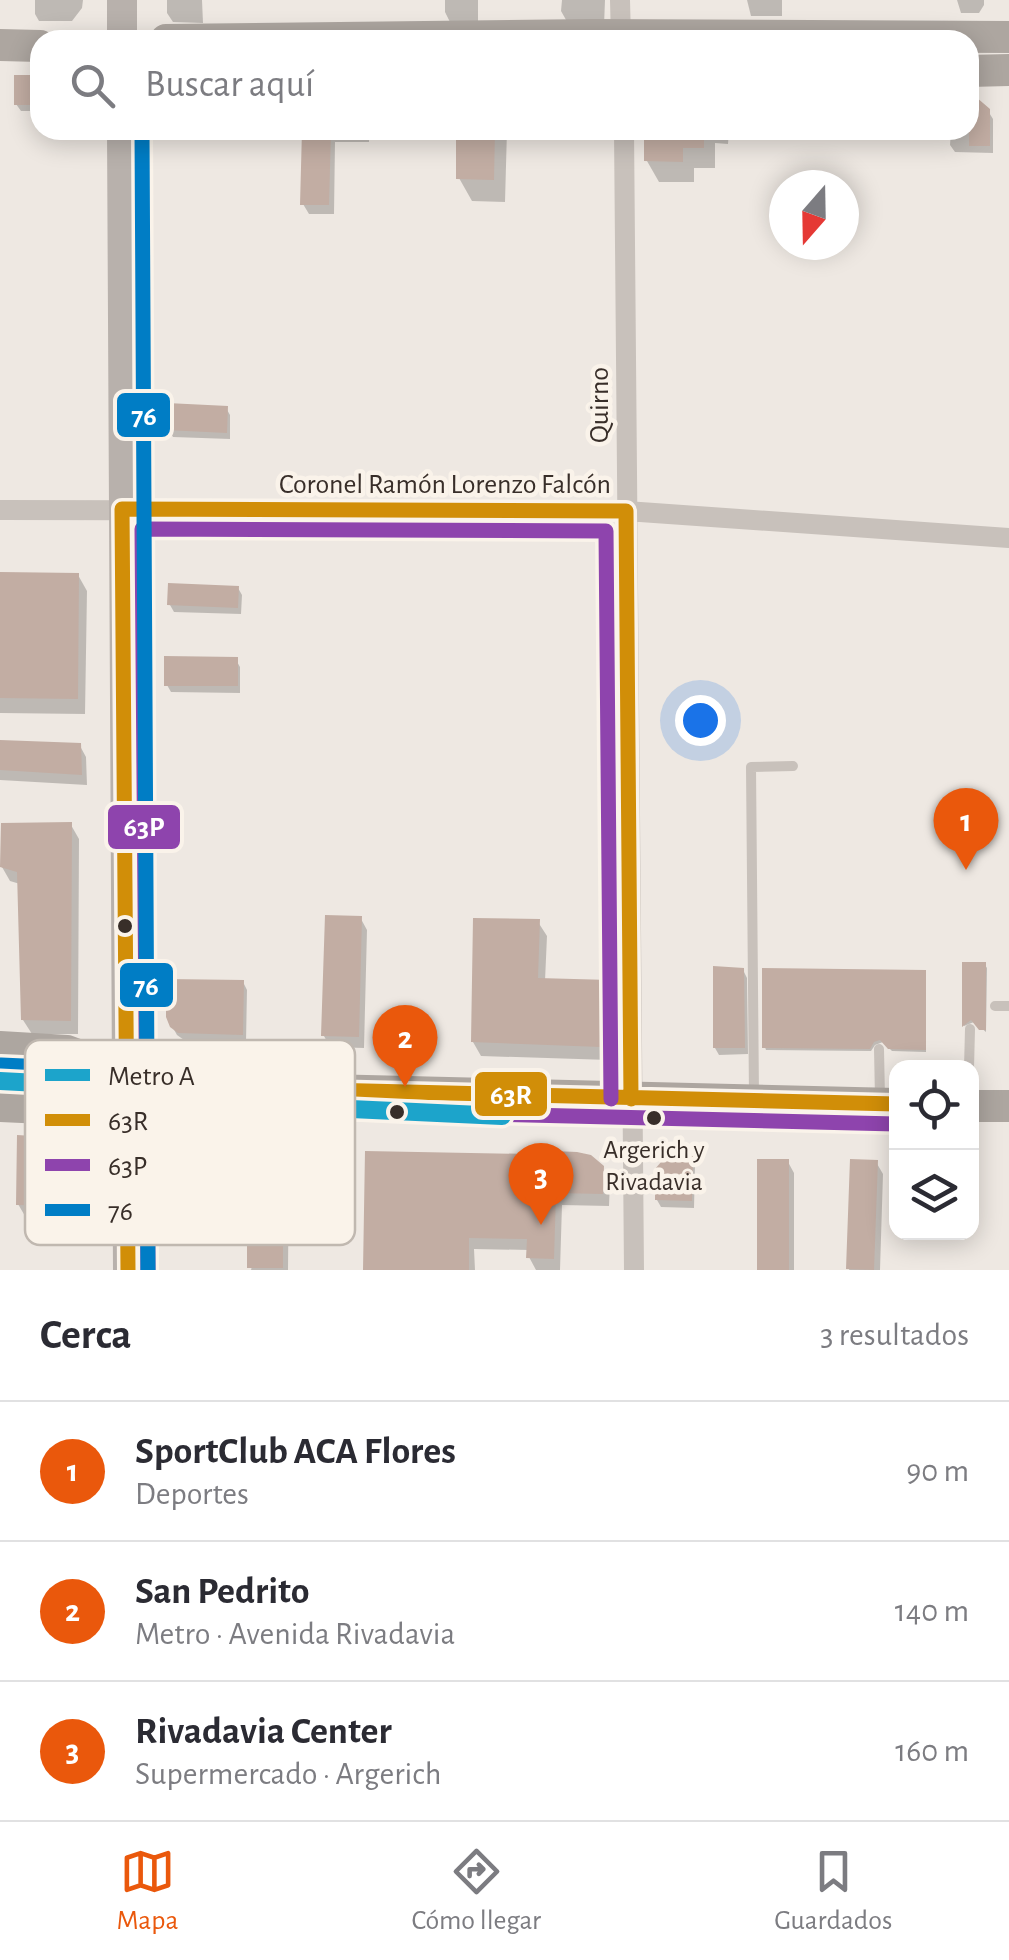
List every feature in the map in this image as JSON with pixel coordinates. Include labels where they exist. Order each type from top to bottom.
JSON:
[{"type":"main road","points":[[122,0],[122,30]]},
{"type":"main road","points":[[979,37],[1009,37]]},
{"type":"main road","points":[[0,45],[30,46]]},
{"type":"main road","points":[[979,71],[1009,70]]},
{"type":"main road","points":[[122,140],[126,1040]]},
{"type":"main road","points":[[0,1047],[25,1048]]},
{"type":"main road","points":[[355,1091],[888,1104]]},
{"type":"main road","points":[[0,1106],[25,1107]]},
{"type":"main road","points":[[979,1106],[1009,1106]]},
{"type":"main road","points":[[128,1245],[128,1270]]},
{"type":"street","points":[[620,0],[620,30]]},
{"type":"street","name":"Quirno","points":[[624,140],[634,1270]]},
{"type":"street","name":"Coronel Ramón Lorenzo Falcón","points":[[0,510],[626,511],[1009,538]]},
{"type":"lane","points":[[754,1102],[751,766],[794,766]]},
{"type":"lane","points":[[995,1006],[1009,1006]]},
{"type":"lane","points":[[753,1012],[767,1012]]},
{"type":"lane","points":[[969,1060],[970,1030]]},
{"type":"lane","points":[[879,1049],[888,1104]]},
{"type":"lane","points":[[0,1085],[25,1086]]},
{"type":"building","points":[[14,75],[30,75],[30,105],[14,105]]},
{"type":"building","points":[[979,100],[990,109],[990,146],[969,146],[969,140],[979,140]]},
{"type":"building","points":[[302,140],[331,140],[329,205],[300,205]]},
{"type":"building","points":[[456,140],[495,140],[494,180],[456,179]]},
{"type":"building","points":[[644,140],[704,140],[704,148],[683,148],[683,162],[644,161]]},
{"type":"building","points":[[167,403],[228,406],[227,433],[166,430]]},
{"type":"building","points":[[0,572],[79,573],[78,699],[0,698]]},
{"type":"building","points":[[168,583],[239,586],[238,608],[167,605]]},
{"type":"building","points":[[164,656],[238,657],[238,686],[164,686]]},
{"type":"building","points":[[0,740],[81,743],[82,775],[0,770]]},
{"type":"building","points":[[72,822],[71,1021],[21,1020],[17,872],[0,867],[1,823]]},
{"type":"building","points":[[325,915],[362,916],[359,1037],[321,1036]]},
{"type":"building","points":[[473,918],[540,919],[538,978],[610,980],[608,1038],[601,1047],[471,1042]]},
{"type":"building","points":[[962,962],[986,962],[986,1030],[979,1030],[971,1020],[962,1027]]},
{"type":"building","points":[[713,966],[744,968],[745,1048],[713,1048]]},
{"type":"building","points":[[762,968],[926,970],[926,1050],[888,1049],[880,1040],[870,1049],[762,1048]]},
{"type":"building","points":[[166,979],[244,980],[243,1035],[178,1033],[166,1017]]},
{"type":"building","points":[[17,1135],[25,1135],[25,1205],[16,1205]]},
{"type":"building","points":[[530,1150],[591,1155],[604,1166],[603,1194],[556,1193],[554,1259],[526,1258],[527,1239],[469,1238],[469,1270],[363,1270],[365,1151],[530,1154]]},
{"type":"building","points":[[667,1155],[693,1156],[692,1201],[655,1200],[655,1169]]},
{"type":"building","points":[[757,1159],[789,1159],[789,1270],[757,1270]]},
{"type":"building","points":[[850,1159],[878,1160],[874,1270],[846,1269]]},
{"type":"building","points":[[247,1245],[283,1245],[283,1268],[247,1268]]},
{"type":"metro line","name":"A","points":[[0,1081],[25,1082]]},
{"type":"metro line","name":"A","points":[[355,1109],[502,1116]]},
{"type":"transit line","name":"76","points":[[142,140],[147,1040]]},
{"type":"transit line","name":"63R","points":[[126,1040],[122,509],[626,511],[631,1099]]},
{"type":"transit line","name":"63P","points":[[146,1040],[142,529],[606,531],[611,1099]]},
{"type":"transit line","name":"76","points":[[1,1065],[25,1066]]},
{"type":"transit line","name":"63R","points":[[355,1091],[889,1104]]},
{"type":"transit line","name":"63P","points":[[355,1111],[889,1124]]},
{"type":"transit line","name":"63R","points":[[128,1245],[128,1270]]},
{"type":"transit line","name":"63P","points":[[148,1245],[148,1270]]},
{"type":"transit line","name":"76","points":[[148,1245],[148,1270]]},
{"type":"place","name":"SportClub ACA Flores","points":[[966,870]]},
{"type":"place","name":"San Pedrito","points":[[405,1087]]},
{"type":"place","name":"Argerich y Rivadavia","points":[[654,1118]]},
{"type":"place","name":"Rivadavia Center","points":[[541,1225]]}]
